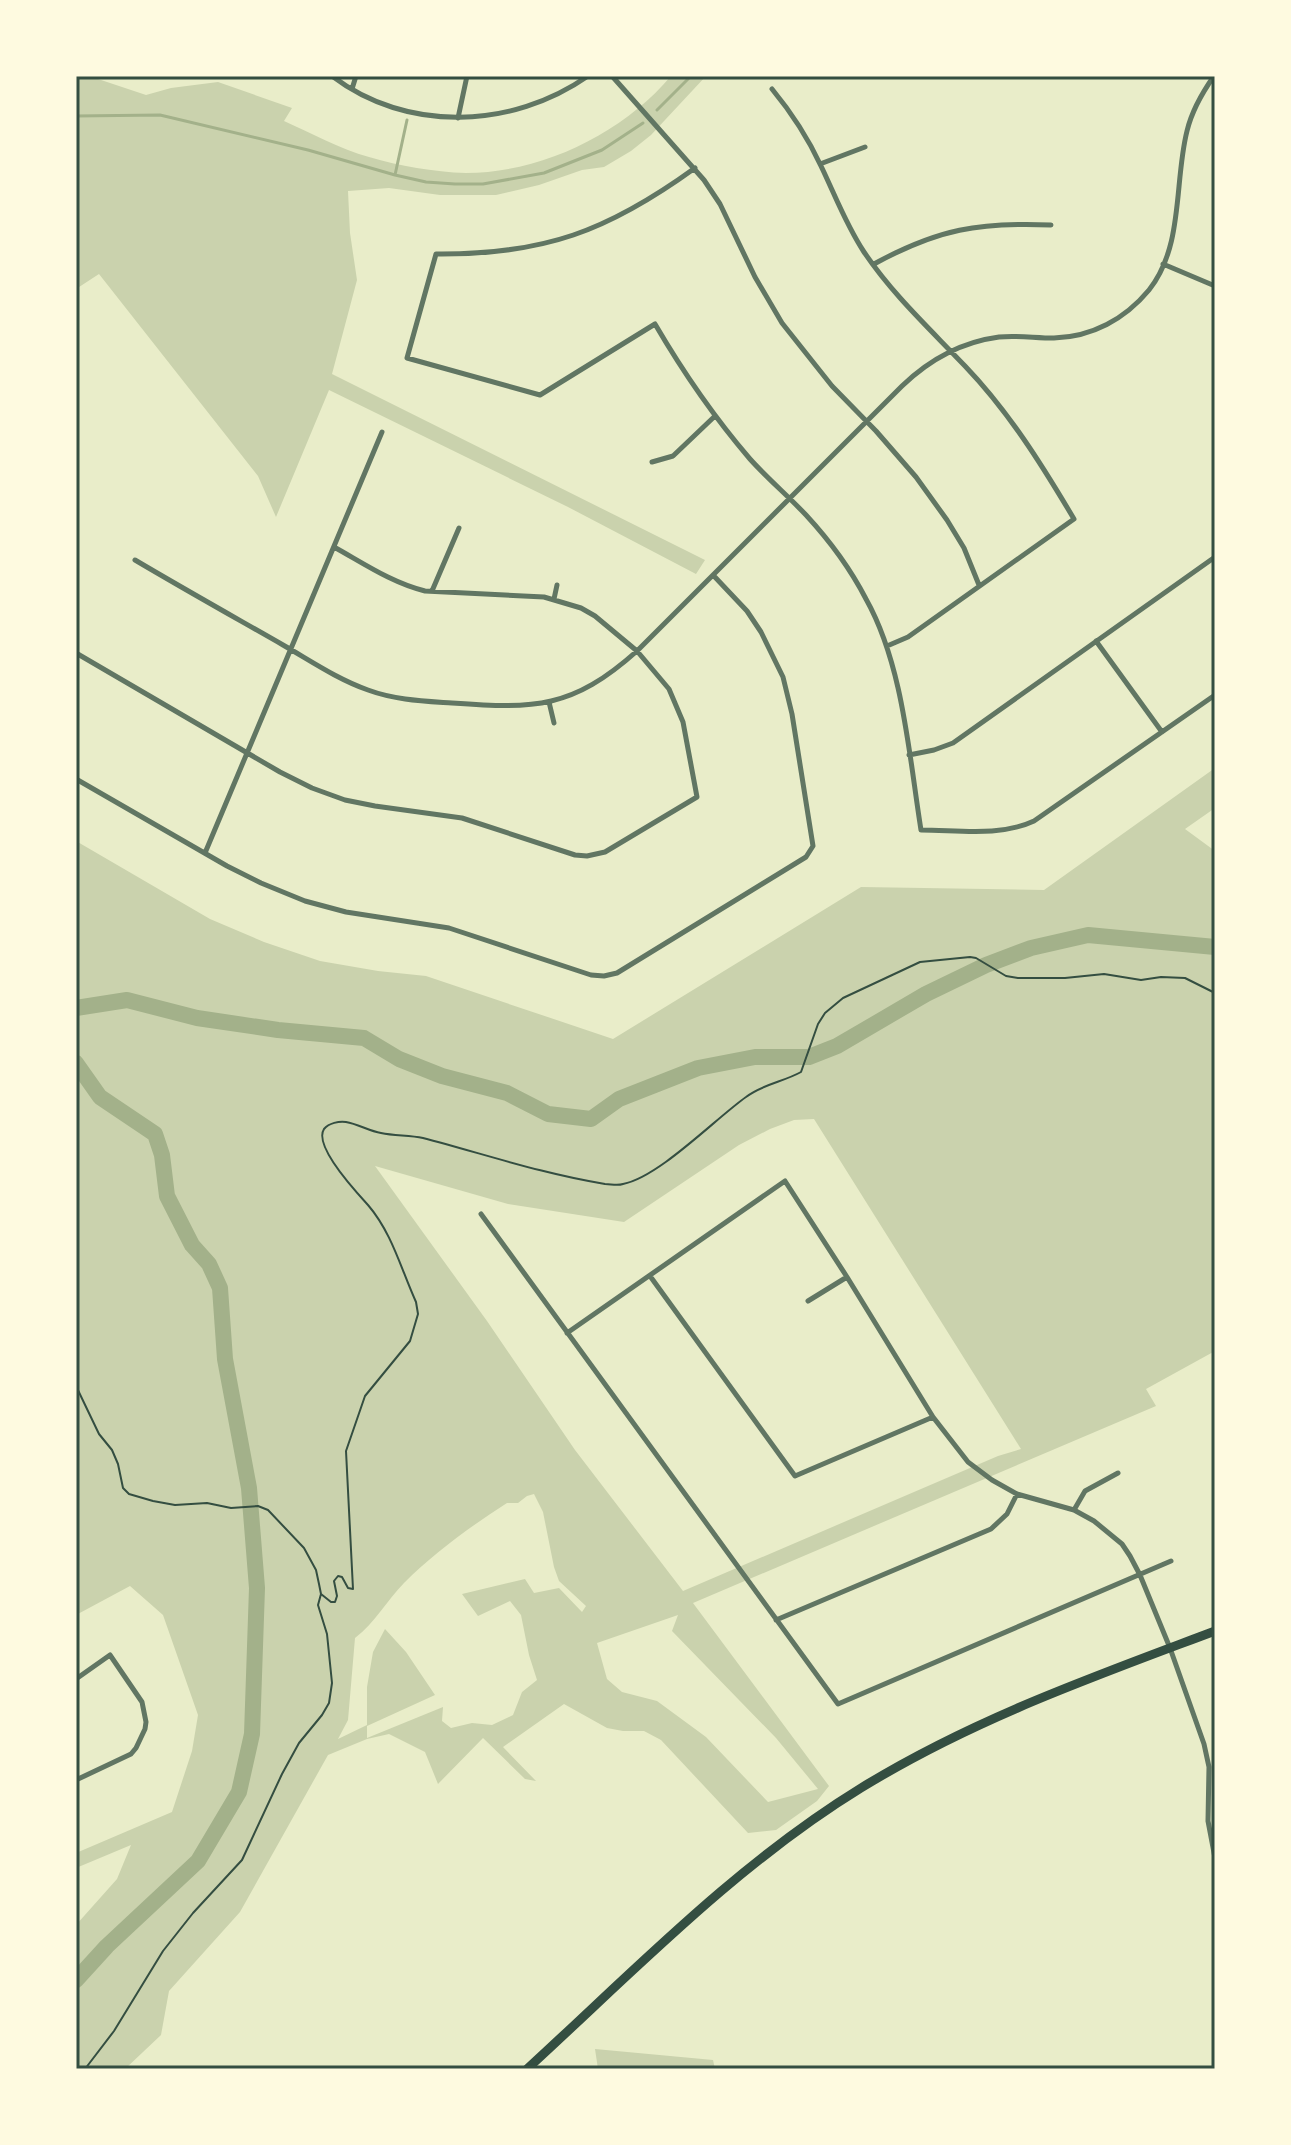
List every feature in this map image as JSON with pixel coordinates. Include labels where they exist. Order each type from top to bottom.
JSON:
[{"type":"main road","points":[[527,2069],[712,1900],[789,1838],[858,1790],[974,1726],[1073,1684],[1215,1631]]},
{"type":"street","points":[[332,76],[352,89],[397,108],[418,114],[458,118],[488,116],[530,106],[588,76]]},
{"type":"street","points":[[352,89],[356,76]]},
{"type":"street","points":[[458,118],[467,76]]},
{"type":"street","points":[[612,76],[695,168],[720,204],[755,277],[782,323],[832,386],[916,477],[964,548],[979,585]]},
{"type":"street","points":[[135,560],[331,674],[370,691],[413,701],[505,707],[549,702],[572,695],[596,683],[637,651],[916,373],[950,351],[975,342],[997,338],[1063,337],[1098,328],[1115,321],[1137,302],[1153,284],[1163,264],[1173,229],[1187,132],[1197,103],[1214,76]]},
{"type":"street","points":[[772,89],[805,136],[864,252],[888,285],[965,365],[1006,414],[1035,453],[1074,519],[908,637],[887,646]]},
{"type":"street","points":[[820,164],[865,147]]},
{"type":"street","points":[[695,168],[624,214],[560,240],[499,251],[436,254],[407,358],[540,395],[655,324],[715,416],[751,460],[827,539],[868,601],[894,670],[921,830],[1000,831],[1026,825],[1215,695]]},
{"type":"street","points":[[874,264],[952,231],[1009,223],[1051,225]]},
{"type":"street","points":[[1163,264],[1215,286]]},
{"type":"street","points":[[652,462],[673,456],[715,416]]},
{"type":"street","points":[[205,853],[382,432]]},
{"type":"street","points":[[432,591],[459,528]]},
{"type":"street","points":[[76,653],[301,783],[345,800],[462,818],[575,855],[605,852],[697,797],[687,737],[678,707],[663,680],[637,651],[595,616],[554,599],[411,588],[334,547]]},
{"type":"street","points":[[909,755],[953,743],[1215,557]]},
{"type":"street","points":[[76,779],[261,883],[305,901],[346,912],[449,928],[591,975],[617,973],[806,857],[813,846],[783,677],[747,611],[713,575]]},
{"type":"street","points":[[554,599],[557,585]]},
{"type":"street","points":[[1096,641],[1162,732]]},
{"type":"street","points":[[549,702],[554,723]]},
{"type":"street","points":[[567,1333],[785,1181],[933,1417],[968,1462],[1017,1494],[1074,1510],[1094,1521],[1122,1544],[1140,1575],[1170,1648],[1207,1755],[1208,1821],[1215,1858]]},
{"type":"street","points":[[481,1214],[838,1704],[1171,1561]]},
{"type":"street","points":[[650,1276],[795,1476],[933,1417]]},
{"type":"street","points":[[808,1301],[847,1277]]},
{"type":"street","points":[[1074,1510],[1085,1491],[1118,1473]]},
{"type":"street","points":[[776,1620],[991,1529],[1007,1514],[1017,1494]]},
{"type":"street","points":[[76,1679],[110,1655],[142,1702],[146,1722],[131,1754],[76,1780]]},
{"type":"path","points":[[321,1594],[335,1602],[334,1581],[338,1576],[342,1577],[348,1588],[353,1589],[346,1451],[365,1396],[410,1341],[418,1314],[416,1302],[382,1223],[325,1148],[322,1140],[325,1128],[331,1123],[346,1122],[380,1133],[421,1138],[530,1169],[601,1183],[626,1184],[674,1155],[746,1096],[767,1084],[801,1072],[825,1013],[843,998],[908,967],[931,960],[970,957],[1006,976],[1018,978],[1104,974],[1141,980],[1185,978],[1215,993]]},
{"type":"path","points":[[76,1386],[99,1434],[112,1450],[123,1488],[129,1494],[175,1505],[258,1506],[268,1510],[304,1548],[316,1570],[321,1594],[318,1605],[327,1634],[332,1683],[329,1703],[299,1743],[242,1860],[163,1951],[114,2031],[85,2069]]},
{"type":"green space","points":[[76,76],[89,76],[146,95],[171,88],[218,82],[292,108],[284,121],[347,150],[405,166],[466,173],[523,166],[552,157],[605,132],[652,97],[671,76],[706,76],[651,135],[604,167],[582,170],[539,185],[496,195],[440,195],[389,188],[348,191],[357,280],[332,374],[705,560],[696,574],[568,507],[329,390],[276,517],[258,476],[99,274],[76,289]]},
{"type":"green space","points":[[1215,768],[1215,808],[1185,829],[1215,851],[1215,1351],[1146,1389],[1156,1406],[693,1603],[829,1786],[817,1801],[776,1830],[748,1833],[661,1740],[644,1731],[607,1728],[564,1704],[503,1747],[536,1781],[525,1779],[483,1738],[438,1784],[425,1752],[389,1734],[367,1739],[328,1755],[240,1912],[169,1991],[161,2035],[125,2069],[76,2069],[76,1925],[117,1879],[131,1845],[76,1868],[76,1853],[172,1812],[192,1751],[198,1715],[163,1615],[130,1586],[76,1615],[76,841],[210,919],[264,942],[320,961],[426,976],[613,1039],[861,887],[1044,890]],"holes":[[[814,1119],[1021,1449],[998,1456],[683,1591],[575,1450],[375,1166],[508,1204],[624,1222],[739,1145],[794,1120]],[[534,1494],[543,1512],[559,1581],[586,1606],[582,1612],[559,1588],[534,1593],[525,1579],[462,1594],[478,1616],[510,1601],[521,1615],[537,1680],[522,1692],[513,1715],[492,1725],[472,1723],[451,1728],[442,1721],[443,1707],[367,1738],[367,1726],[435,1695],[406,1652],[385,1629],[373,1652],[367,1687],[367,1725],[338,1739],[348,1720],[355,1638],[404,1583],[440,1551],[507,1503],[518,1503]],[[678,1615],[672,1631],[776,1738],[818,1789],[768,1802],[706,1737],[657,1701],[622,1692],[607,1679],[597,1643]]]},
{"type":"green space","points":[[595,2049],[713,2060],[715,2069],[598,2069]]},
{"type":"waterway","points":[[657,110],[691,76]]},
{"type":"waterway","points":[[76,116],[160,115],[308,150],[395,175],[455,184],[483,184],[544,173],[602,150],[643,123]]},
{"type":"waterway","points":[[395,175],[407,120]]},
{"type":"waterway","points":[[76,1008],[127,1000],[197,1018],[364,1038],[399,1059],[442,1076],[507,1093],[548,1114],[591,1119],[619,1099],[698,1068],[755,1057],[809,1057],[837,1046],[926,994],[986,965],[1031,948],[1088,935],[1215,947]]},
{"type":"waterway","points":[[76,1063],[100,1097],[155,1134],[162,1155],[167,1196],[192,1245],[209,1264],[220,1288],[225,1359],[249,1488],[257,1588],[252,1734],[239,1792],[198,1861],[107,1946],[76,1980]]}]
